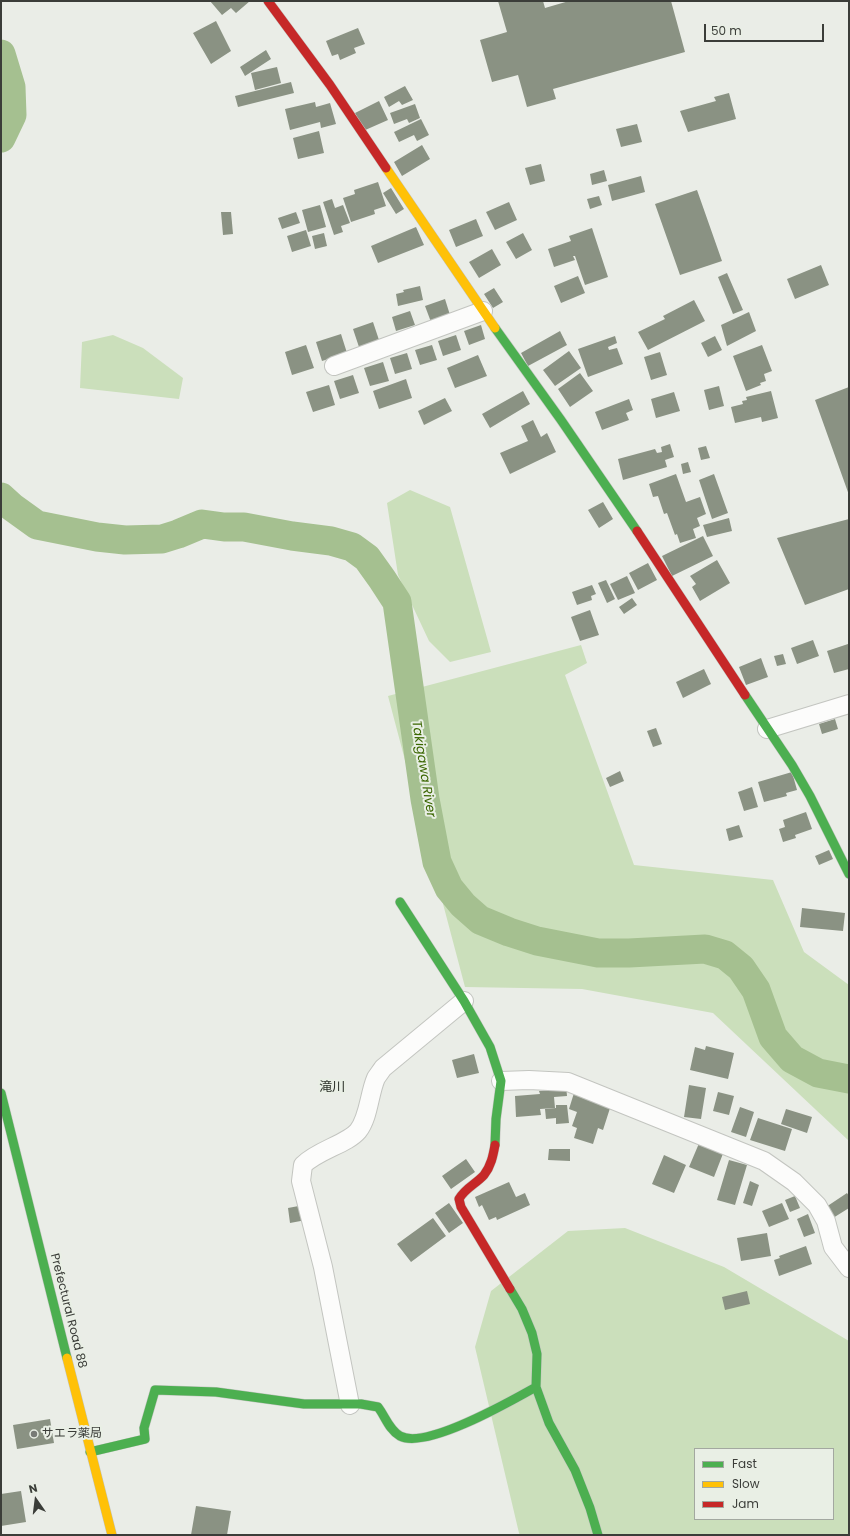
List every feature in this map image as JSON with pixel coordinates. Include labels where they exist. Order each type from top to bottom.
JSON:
[{"type":"street","points":[[268,1],[330,85],[483,311],[561,420],[644,542],[810,796],[849,874]]},
{"type":"street","points":[[334,366],[483,311]]},
{"type":"street","points":[[767,729],[849,704]]},
{"type":"street","points":[[400,902],[464,1001],[490,1047],[501,1081],[496,1118],[495,1146],[491,1164],[484,1175],[463,1192],[459,1199],[461,1208],[522,1309],[532,1333],[537,1354],[536,1387],[549,1423],[575,1470],[590,1508],[598,1535]]},
{"type":"street","points":[[350,1404],[323,1267],[301,1182],[303,1164],[310,1157],[350,1137],[358,1130],[364,1119],[377,1078],[383,1068],[464,1001]]},
{"type":"street","points":[[501,1081],[529,1080],[568,1082],[764,1161],[794,1182],[817,1205],[826,1221],[832,1246],[849,1268]]},
{"type":"street","name":"Prefectural Road 88","points":[[1,1093],[112,1535]]},
{"type":"street","points":[[90,1452],[145,1439],[144,1428],[155,1390],[216,1392],[304,1404],[361,1404],[378,1407],[392,1431],[405,1438],[417,1439],[435,1434],[487,1413],[536,1387]]},
{"type":"green space","points":[[113,335],[143,348],[183,378],[179,399],[80,388],[82,342]]},
{"type":"green space","points":[[410,490],[450,507],[491,652],[450,662],[429,641],[398,575],[387,503]]},
{"type":"green space","points":[[581,645],[587,663],[565,675],[634,865],[773,880],[804,952],[849,985],[849,1141],[713,1013],[582,989],[465,987],[388,696]]},
{"type":"green space","points":[[625,1228],[724,1267],[849,1341],[849,1535],[520,1535],[475,1347],[491,1291],[568,1231]]},
{"type":"building","points":[[210,1],[250,1],[236,13],[231,8],[222,15]]},
{"type":"building","points":[[498,1],[543,1],[545,8],[569,1],[671,1],[685,52],[553,89],[556,99],[527,107],[518,75],[492,82],[480,40],[507,32]]},
{"type":"building","points":[[216,21],[231,51],[211,64],[193,33]]},
{"type":"building","points":[[358,28],[365,44],[354,48],[356,53],[340,60],[338,54],[332,56],[326,41]]},
{"type":"building","points":[[266,50],[271,59],[245,76],[240,67]]},
{"type":"building","points":[[277,67],[281,83],[255,90],[251,73]]},
{"type":"building","points":[[291,82],[294,93],[238,107],[235,96]]},
{"type":"building","points":[[405,86],[413,100],[402,105],[399,101],[389,107],[384,97]]},
{"type":"building","points":[[729,93],[736,119],[688,132],[680,111],[716,101],[714,97]]},
{"type":"building","points":[[379,101],[388,120],[363,131],[355,113]]},
{"type":"building","points":[[315,102],[316,107],[330,103],[336,124],[321,128],[320,122],[290,130],[285,109]]},
{"type":"building","points":[[415,104],[420,118],[409,123],[407,119],[394,124],[390,113]]},
{"type":"building","points":[[421,119],[429,135],[417,141],[414,135],[399,142],[394,132]]},
{"type":"building","points":[[637,124],[642,142],[621,147],[616,129]]},
{"type":"building","points":[[319,131],[324,153],[298,159],[293,138]]},
{"type":"building","points":[[422,145],[430,159],[402,176],[394,162]]},
{"type":"building","points":[[541,164],[545,181],[530,185],[525,168]]},
{"type":"building","points":[[604,170],[607,181],[592,185],[590,174]]},
{"type":"building","points":[[641,176],[645,192],[612,201],[608,185]]},
{"type":"building","points":[[378,182],[386,206],[374,210],[375,214],[351,222],[343,198],[355,194],[354,190]]},
{"type":"building","points":[[391,188],[404,209],[396,214],[383,193]]},
{"type":"building","points":[[697,190],[722,261],[680,275],[655,204]]},
{"type":"building","points":[[599,196],[602,205],[590,209],[587,199]]},
{"type":"building","points":[[332,199],[335,208],[343,205],[350,223],[341,226],[343,232],[334,235],[323,202]]},
{"type":"building","points":[[509,202],[517,220],[495,230],[486,212]]},
{"type":"building","points":[[320,205],[326,227],[308,232],[302,210]]},
{"type":"building","points":[[221,212],[231,212],[233,234],[223,235]]},
{"type":"building","points":[[296,212],[300,223],[282,229],[278,218]]},
{"type":"building","points":[[476,219],[483,236],[456,247],[449,230]]},
{"type":"building","points":[[416,227],[424,245],[378,263],[371,246]]},
{"type":"building","points":[[592,228],[608,277],[585,285],[575,256],[573,256],[575,260],[554,267],[548,249],[571,241],[569,236]]},
{"type":"building","points":[[306,230],[311,246],[292,252],[287,236]]},
{"type":"building","points":[[324,233],[327,246],[315,249],[312,236]]},
{"type":"building","points":[[523,233],[532,250],[516,259],[506,242]]},
{"type":"building","points":[[492,249],[501,265],[479,278],[469,262]]},
{"type":"building","points":[[821,265],[829,285],[795,299],[787,279]]},
{"type":"building","points":[[727,273],[743,310],[733,314],[718,277]]},
{"type":"building","points":[[578,276],[585,293],[561,303],[554,286]]},
{"type":"building","points":[[420,286],[423,300],[398,306],[396,294],[404,292],[403,290]]},
{"type":"building","points":[[494,288],[503,302],[493,308],[484,294]]},
{"type":"building","points":[[445,299],[450,315],[431,322],[425,306]]},
{"type":"building","points":[[694,300],[705,321],[648,350],[638,332],[665,319],[663,316]]},
{"type":"building","points":[[410,311],[415,325],[396,331],[392,317]]},
{"type":"building","points":[[749,312],[756,331],[727,346],[721,325]]},
{"type":"building","points":[[373,322],[380,343],[360,350],[353,329]]},
{"type":"building","points":[[481,325],[485,339],[469,345],[464,331]]},
{"type":"building","points":[[560,331],[567,345],[528,366],[521,353]]},
{"type":"building","points":[[341,334],[347,353],[322,361],[316,342]]},
{"type":"building","points":[[456,335],[461,350],[443,356],[438,341]]},
{"type":"building","points":[[615,336],[617,343],[608,347],[609,350],[617,348],[623,364],[588,377],[578,349]]},
{"type":"building","points":[[715,336],[722,350],[708,357],[701,343]]},
{"type":"building","points":[[306,345],[314,368],[292,375],[285,352]]},
{"type":"building","points":[[432,345],[437,360],[420,365],[415,350]]},
{"type":"building","points":[[762,345],[772,371],[764,374],[766,381],[760,383],[761,385],[746,391],[733,356]]},
{"type":"building","points":[[569,351],[581,368],[555,386],[543,370]]},
{"type":"building","points":[[660,352],[667,375],[651,380],[644,357]]},
{"type":"building","points":[[407,353],[412,369],[395,374],[390,358]]},
{"type":"building","points":[[478,355],[487,376],[455,388],[447,368]]},
{"type":"building","points":[[383,362],[389,381],[370,386],[364,368]]},
{"type":"building","points":[[580,373],[593,391],[570,407],[558,389]]},
{"type":"building","points":[[353,375],[359,393],[340,399],[334,381]]},
{"type":"building","points":[[406,379],[412,398],[379,409],[373,391]]},
{"type":"building","points":[[329,385],[335,405],[313,412],[306,392]]},
{"type":"building","points":[[719,386],[724,406],[709,410],[704,390]]},
{"type":"building","points":[[849,387],[849,495],[815,400]]},
{"type":"building","points":[[523,391],[530,404],[490,428],[482,414]]},
{"type":"building","points":[[771,391],[778,418],[762,422],[761,417],[735,423],[731,407],[743,404],[742,401],[747,400],[746,397]]},
{"type":"building","points":[[674,392],[680,411],[656,418],[651,399]]},
{"type":"building","points":[[445,398],[452,411],[424,425],[418,411]]},
{"type":"building","points":[[629,399],[633,410],[626,413],[629,420],[602,430],[595,412]]},
{"type":"building","points":[[533,420],[541,437],[547,433],[556,452],[510,474],[500,453],[528,441],[521,426]]},
{"type":"building","points":[[670,444],[674,457],[665,460],[667,467],[623,480],[618,459],[655,449],[657,453],[662,452],[661,447]]},
{"type":"building","points":[[706,446],[710,458],[701,460],[698,448]]},
{"type":"building","points":[[688,462],[691,472],[683,474],[681,464]]},
{"type":"building","points":[[676,474],[686,502],[700,497],[706,514],[697,518],[700,526],[693,529],[696,538],[680,543],[677,534],[675,535],[667,513],[664,514],[658,496],[653,497],[649,484]]},
{"type":"building","points":[[714,474],[728,513],[712,519],[699,480]]},
{"type":"building","points":[[603,502],[613,519],[599,528],[588,510]]},
{"type":"building","points":[[729,518],[732,531],[707,537],[703,525]]},
{"type":"building","points":[[849,519],[849,589],[805,605],[777,538]]},
{"type":"building","points":[[703,536],[713,556],[672,576],[662,556]]},
{"type":"building","points":[[717,560],[730,583],[700,601],[692,587],[696,584],[690,576]]},
{"type":"building","points":[[648,563],[657,580],[638,590],[629,573]]},
{"type":"building","points":[[627,576],[635,593],[618,600],[610,584]]},
{"type":"building","points":[[606,580],[615,599],[607,603],[598,583]]},
{"type":"building","points":[[592,585],[596,594],[591,596],[592,600],[577,605],[572,592]]},
{"type":"building","points":[[632,598],[637,605],[624,614],[619,607]]},
{"type":"building","points":[[590,610],[599,635],[580,641],[571,617]]},
{"type":"building","points":[[813,640],[819,656],[797,664],[791,648]]},
{"type":"building","points":[[848,644],[849,669],[834,673],[827,651]]},
{"type":"building","points":[[783,654],[786,664],[777,666],[774,656]]},
{"type":"building","points":[[761,658],[768,677],[746,685],[739,667]]},
{"type":"building","points":[[704,669],[711,684],[683,698],[676,682]]},
{"type":"building","points":[[835,719],[838,729],[822,734],[819,724]]},
{"type":"building","points":[[656,728],[662,744],[653,747],[647,731]]},
{"type":"building","points":[[620,771],[624,781],[610,787],[606,778]]},
{"type":"building","points":[[792,772],[797,790],[786,793],[787,796],[764,802],[758,782]]},
{"type":"building","points":[[752,787],[758,807],[744,811],[738,792]]},
{"type":"building","points":[[806,812],[812,829],[795,835],[796,838],[783,842],[779,829],[785,827],[783,820]]},
{"type":"building","points":[[739,825],[743,837],[729,841],[726,829]]},
{"type":"building","points":[[829,850],[833,859],[819,865],[815,856]]},
{"type":"building","points":[[802,908],[845,913],[843,931],[800,927]]},
{"type":"building","points":[[706,1046],[734,1053],[728,1079],[690,1070],[695,1047],[705,1050]]},
{"type":"building","points":[[474,1054],[479,1073],[457,1078],[452,1060]]},
{"type":"building","points":[[566,1084],[567,1096],[554,1097],[555,1108],[540,1109],[541,1115],[516,1117],[515,1096],[540,1094],[539,1091],[554,1090]]},
{"type":"building","points":[[689,1085],[706,1088],[701,1119],[684,1117]]},
{"type":"building","points":[[718,1092],[734,1096],[729,1115],[713,1111]]},
{"type":"building","points":[[574,1093],[611,1105],[603,1130],[598,1128],[593,1144],[574,1138],[577,1128],[572,1126],[577,1112],[569,1109]]},
{"type":"building","points":[[556,1105],[567,1105],[569,1123],[556,1124],[556,1118],[546,1119],[545,1109],[556,1108]]},
{"type":"building","points":[[740,1107],[754,1112],[746,1137],[731,1132]]},
{"type":"building","points":[[786,1109],[812,1117],[807,1133],[781,1124]]},
{"type":"building","points":[[758,1118],[792,1129],[785,1151],[750,1140]]},
{"type":"building","points":[[700,1141],[724,1151],[714,1177],[689,1167]]},
{"type":"building","points":[[549,1149],[570,1149],[570,1161],[548,1160]]},
{"type":"building","points":[[664,1155],[686,1165],[674,1193],[652,1184]]},
{"type":"building","points":[[466,1159],[475,1172],[451,1189],[442,1176]]},
{"type":"building","points":[[729,1160],[747,1165],[735,1205],[717,1200]]},
{"type":"building","points":[[750,1181],[759,1185],[752,1206],[743,1203]]},
{"type":"building","points":[[509,1182],[516,1197],[525,1193],[530,1205],[497,1220],[496,1217],[489,1220],[482,1205],[479,1207],[475,1197]]},
{"type":"building","points":[[847,1193],[849,1196],[849,1208],[833,1218],[826,1207]]},
{"type":"building","points":[[795,1196],[800,1208],[790,1212],[785,1200]]},
{"type":"building","points":[[449,1203],[463,1223],[449,1233],[435,1213]]},
{"type":"building","points":[[782,1203],[789,1219],[769,1227],[762,1211]]},
{"type":"building","points":[[304,1205],[306,1220],[290,1223],[288,1208]]},
{"type":"building","points":[[808,1214],[815,1233],[804,1237],[797,1219]]},
{"type":"building","points":[[433,1218],[446,1236],[411,1262],[397,1244]]},
{"type":"building","points":[[767,1233],[771,1256],[741,1261],[737,1238]]},
{"type":"building","points":[[806,1246],[812,1264],[779,1276],[774,1260],[780,1258],[779,1256]]},
{"type":"building","points":[[747,1291],[750,1304],[725,1310],[722,1297]]},
{"type":"building","name":"サエラ薬局","points":[[50,1419],[54,1443],[17,1449],[13,1425]]},
{"type":"building","points":[[21,1491],[26,1522],[1,1526],[1,1494]]},
{"type":"building","points":[[196,1506],[231,1511],[227,1535],[191,1535]]},
{"type":"waterway","name":"Takigawa River","points":[[1,54],[11,87],[12,115],[1,138]]},
{"type":"waterway","name":"Takigawa River","points":[[1,497],[37,525],[97,537],[125,540],[162,539],[202,524],[224,527],[244,527],[292,536],[331,541],[352,547],[367,558],[397,602],[425,799],[437,862],[449,888],[463,905],[480,920],[509,932],[537,941],[598,953],[705,949],[725,955],[741,968],[756,990],[773,1037],[792,1059],[818,1073],[849,1079]]},
{"type":"traffic: fast","points":[[495,328],[561,420],[637,531]]},
{"type":"traffic: fast","points":[[745,695],[792,765],[810,796],[849,874]]},
{"type":"traffic: fast","points":[[400,902],[464,1001],[490,1047],[501,1081],[496,1119],[495,1145]]},
{"type":"traffic: fast","points":[[1,1093],[67,1358]]},
{"type":"traffic: fast","points":[[510,1289],[522,1309],[532,1333],[537,1354],[536,1387],[549,1423],[575,1470],[590,1508],[598,1535]]},
{"type":"traffic: fast","points":[[90,1452],[145,1439],[144,1428],[155,1390],[216,1392],[304,1404],[361,1404],[378,1407],[390,1427],[396,1433],[400,1436],[412,1438],[429,1436],[468,1422],[508,1403],[536,1387]]},
{"type":"traffic: slow","points":[[386,168],[495,328]]},
{"type":"traffic: slow","points":[[67,1358],[112,1535]]},
{"type":"traffic: jam","points":[[268,1],[330,85],[386,168]]},
{"type":"traffic: jam","points":[[637,531],[745,695]]},
{"type":"traffic: jam","points":[[495,1145],[491,1161],[486,1172],[464,1192],[459,1199],[461,1207],[510,1289]]},
{"type":"place","name":"サエラ薬局","points":[[34,1434]]},
{"type":"district","name":"滝川","points":[[332,1088]]}]
